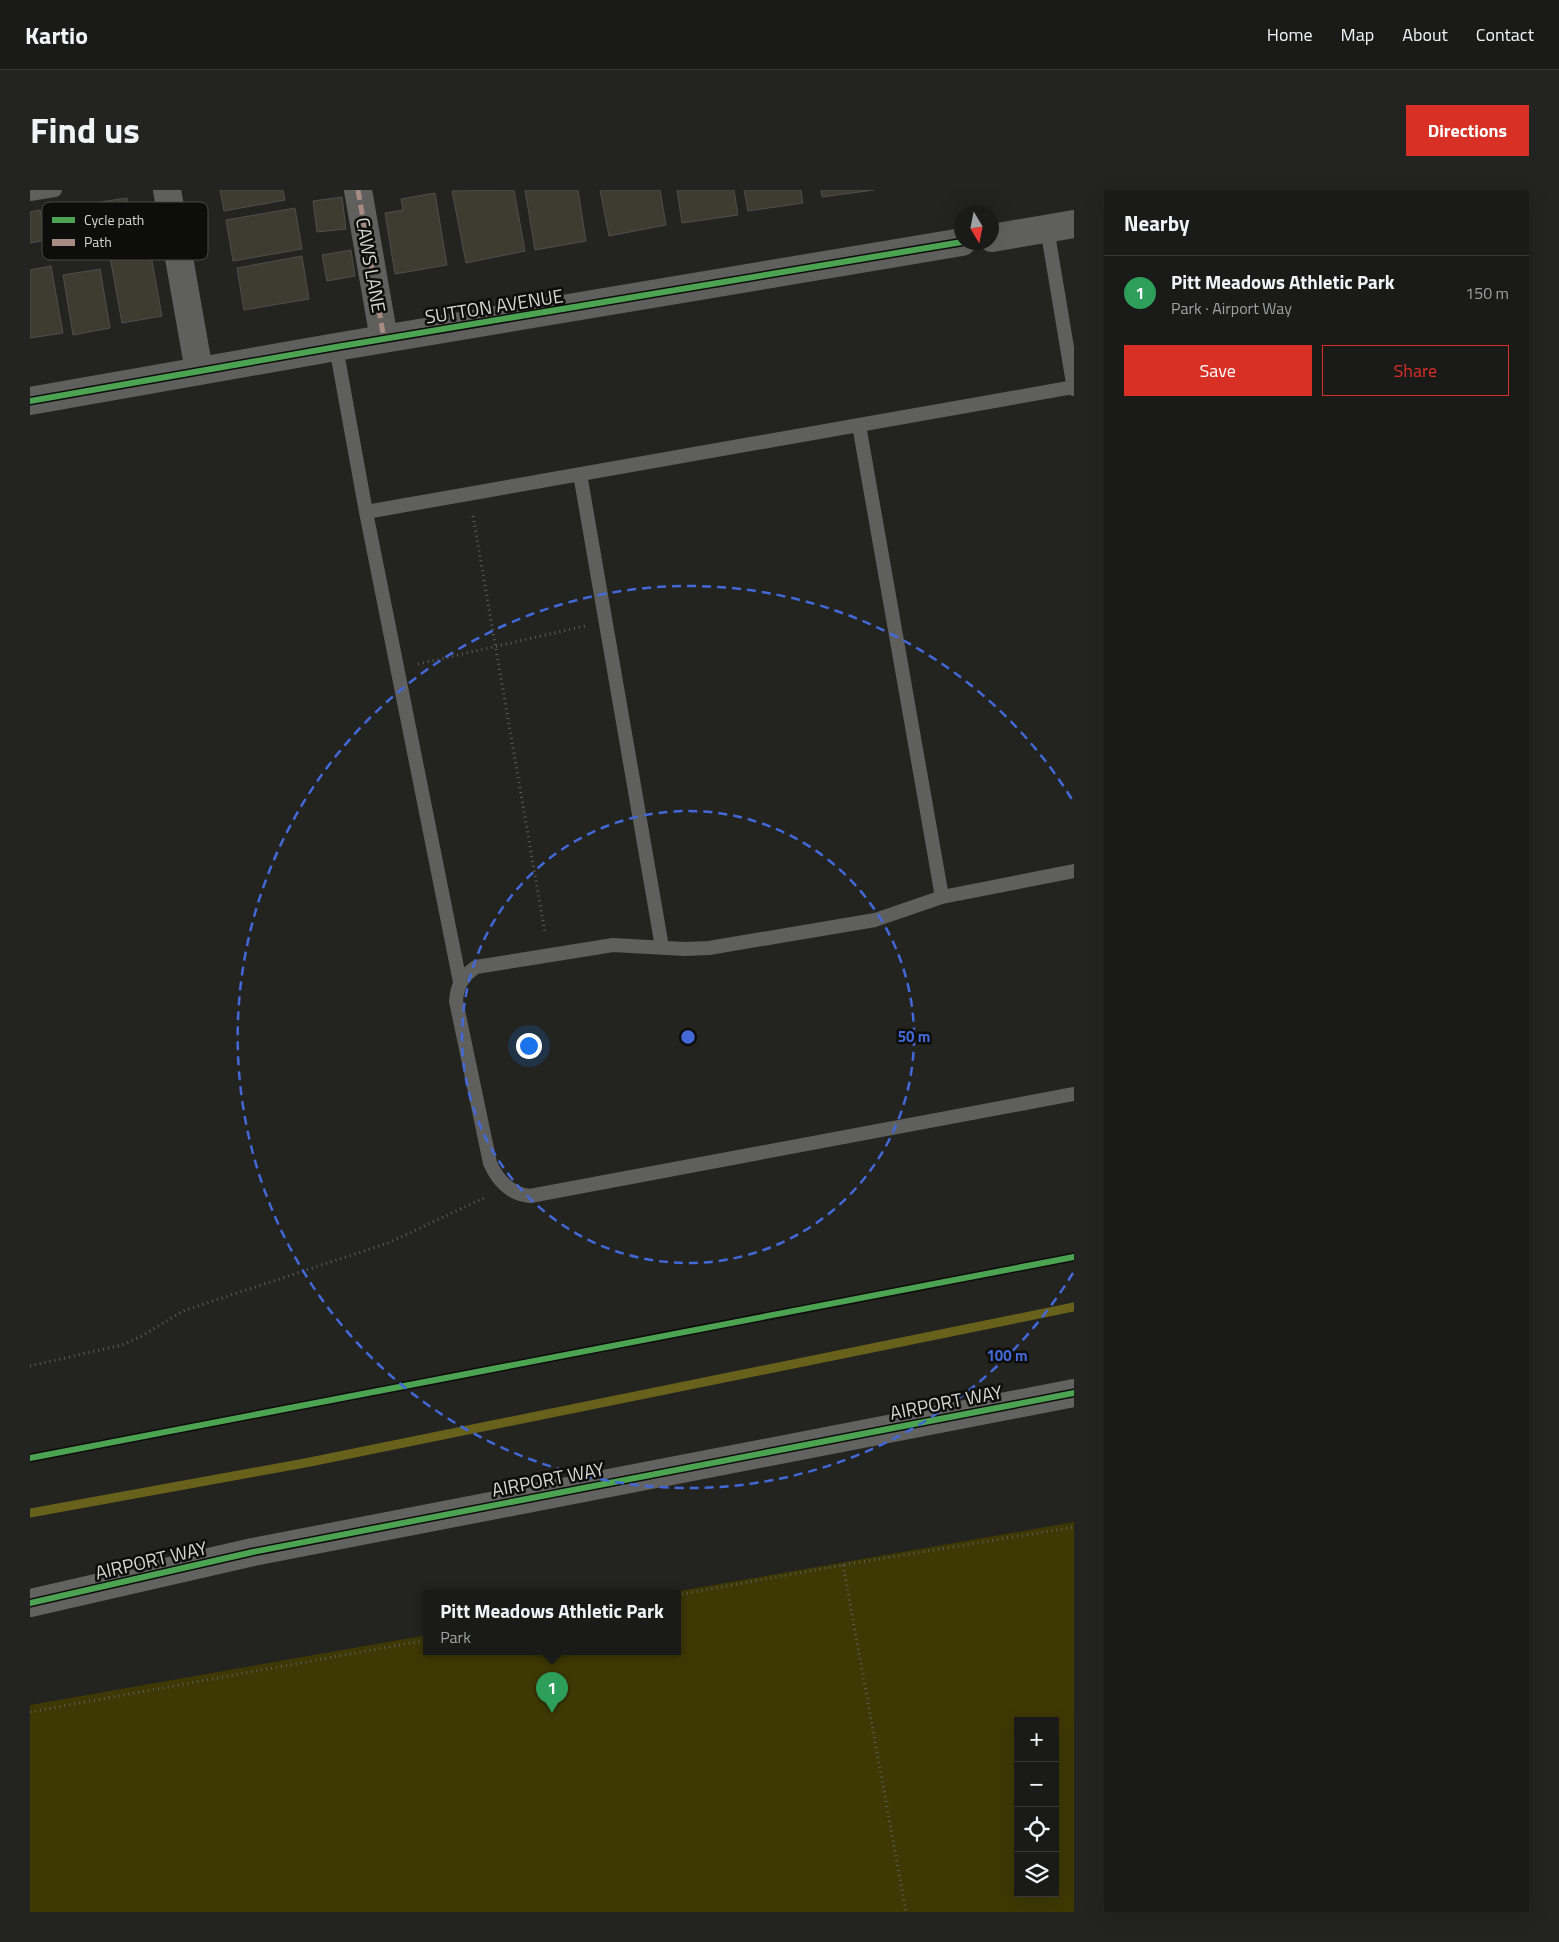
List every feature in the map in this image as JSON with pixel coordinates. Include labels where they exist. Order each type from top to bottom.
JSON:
[{"type":"main road","name":"AIRPORT WAY","points":[[30,1603],[253,1552],[1074,1393]]},
{"type":"street","name":"CAWS LANE","points":[[358,190],[384,339]]},
{"type":"street","points":[[999,237],[1074,224]]},
{"type":"street","name":"SUTTON AVENUE","points":[[30,401],[336,347],[954,243]]},
{"type":"street","points":[[179,260],[199,371]]},
{"type":"lane","points":[[30,194],[55,190]]},
{"type":"lane","points":[[366,512],[1074,388],[1047,228]]},
{"type":"lane","points":[[336,347],[366,512],[460,982],[456,1001],[490,1163],[497,1178],[520,1195],[530,1196],[1074,1094]]},
{"type":"lane","points":[[859,425],[942,897]]},
{"type":"lane","points":[[580,474],[662,947]]},
{"type":"lane","points":[[460,982],[476,967],[613,945],[709,948],[875,920],[942,897],[1074,872]]},
{"type":"path","points":[[471,508],[548,955]]},
{"type":"path","points":[[398,669],[496,648],[605,621]]},
{"type":"path","points":[[30,1366],[122,1345],[140,1337],[183,1311],[388,1244],[507,1187]]},
{"type":"path","points":[[681,1594],[843,1565],[1074,1527]]},
{"type":"path","points":[[843,1565],[906,1912]]},
{"type":"path","points":[[30,1712],[423,1641]]},
{"type":"shaded area","points":[[1074,1522],[1074,1912],[30,1912],[30,1705],[423,1636],[423,1655],[681,1655],[681,1591]]},
{"type":"building","points":[[220,190],[283,190],[285,200],[224,211]]},
{"type":"building","points":[[514,190],[525,251],[466,263],[452,191]]},
{"type":"building","points":[[525,190],[578,190],[586,241],[535,250]]},
{"type":"building","points":[[600,190],[660,190],[666,225],[609,236]]},
{"type":"building","points":[[677,190],[734,190],[738,215],[682,223]]},
{"type":"building","points":[[744,190],[801,190],[803,203],[748,211]]},
{"type":"building","points":[[821,190],[874,190],[822,197]]},
{"type":"building","points":[[435,193],[447,265],[395,274],[385,213],[403,210],[401,199]]},
{"type":"building","points":[[342,197],[346,229],[317,232],[313,201]]},
{"type":"building","points":[[127,198],[128,202],[100,202]]},
{"type":"building","points":[[295,208],[302,249],[233,261],[226,220]]},
{"type":"building","points":[[40,210],[42,241],[30,243],[30,212]]},
{"type":"building","points":[[351,250],[355,276],[327,281],[322,255]]},
{"type":"building","points":[[302,256],[309,299],[244,310],[237,268]]},
{"type":"building","points":[[111,260],[152,260],[162,316],[122,323]]},
{"type":"building","points":[[51,266],[63,333],[30,338],[30,270]]},
{"type":"building","points":[[100,269],[110,328],[73,335],[63,275]]},
{"type":"waterway","points":[[30,1513],[305,1463],[1074,1307]]},
{"type":"marked path","points":[[358,190],[384,339]]},
{"type":"cycle path","points":[[30,401],[336,347],[954,243]]},
{"type":"cycle path","points":[[30,1458],[1074,1257]]},
{"type":"cycle path","points":[[30,1603],[253,1552],[1074,1393]]},
{"type":"place","name":"Pitt Meadows Athletic Park","points":[[552,1713]]}]
